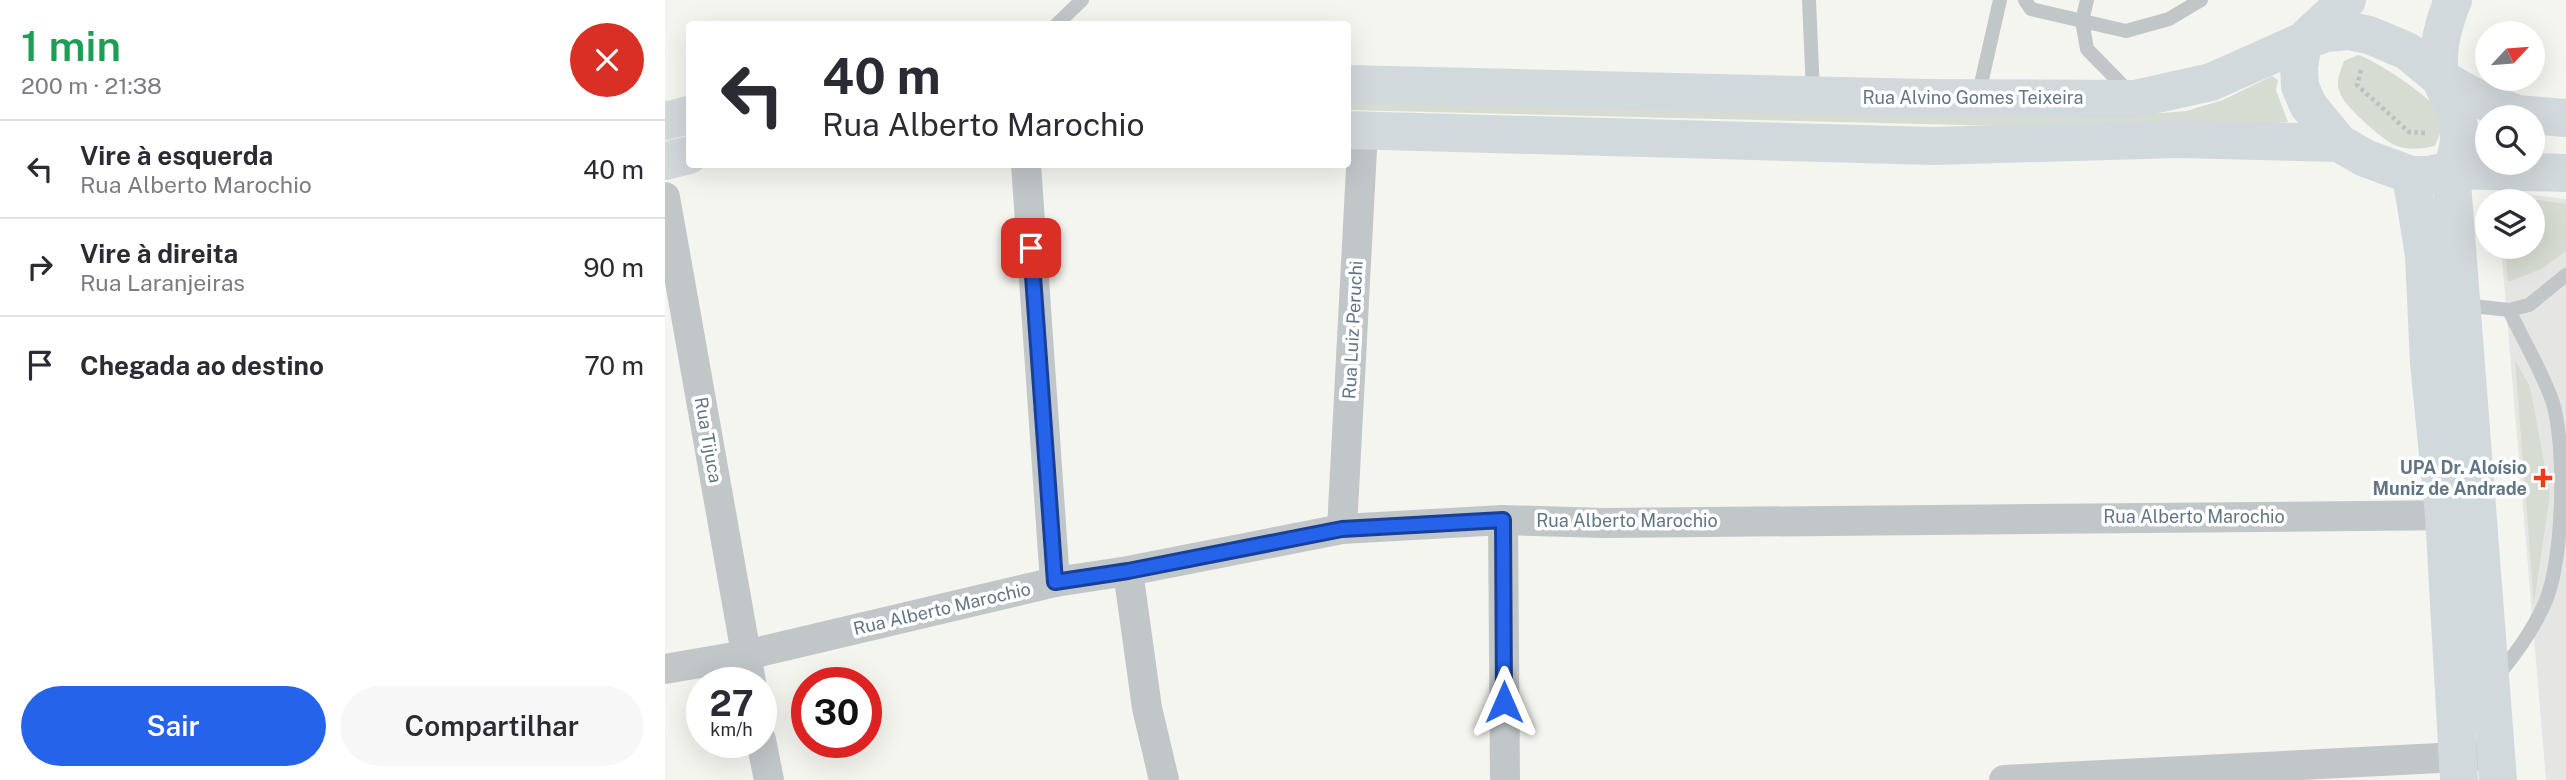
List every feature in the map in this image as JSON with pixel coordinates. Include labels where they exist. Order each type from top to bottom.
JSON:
[{"type":"main road","points":[[2347,0],[2303,41],[2299,67],[2300,86],[2308,105],[2339,143],[2365,158],[2411,175],[2429,175],[2452,170],[2566,173]]},
{"type":"main road","points":[[2453,0],[2441,28],[2440,78],[2454,106],[2461,133],[2459,153],[2452,170],[2461,304],[2458,768]]},
{"type":"main road","name":"Rua Alvino Gomes Teixeira","points":[[1351,84],[1813,96],[2135,99],[2211,82],[2303,41],[2326,33],[2349,31],[2369,35],[2407,51],[2440,78],[2478,99],[2518,114],[2566,118]]},
{"type":"main road","points":[[665,121],[686,116]]},
{"type":"main road","points":[[1355,130],[1933,146],[2178,139],[2339,143]]},
{"type":"main road","points":[[665,161],[686,156]]},
{"type":"main road","points":[[2411,175],[2424,255],[2429,363],[2461,515],[2490,686],[2496,768]]},
{"type":"street","name":"Rua Luiz Peruchi","points":[[1342,529],[1355,130]]},
{"type":"street","points":[[1025,168],[1055,582]]},
{"type":"street","name":"Rua Tijuca","points":[[665,197],[748,667]]},
{"type":"street","name":"Rua Alberto Marochio","points":[[755,667],[1055,582],[1128,571],[1342,529],[1503,520],[1604,523],[2461,515]]},
{"type":"street","points":[[1503,520],[1504,780]]},
{"type":"street","points":[[1128,571],[1147,708],[1164,780]]},
{"type":"street","name":"Rua Alberto Marochio","points":[[665,669],[686,669]]},
{"type":"street","points":[[764,758],[768,780]]},
{"type":"street","points":[[2004,780],[2496,768]]},
{"type":"lane","points":[[1060,21],[1082,0]]},
{"type":"lane","points":[[1809,0],[1813,96]]},
{"type":"lane","points":[[1977,99],[2000,0]]},
{"type":"lane","points":[[2025,0],[2031,9],[2126,31],[2169,19],[2201,0]]},
{"type":"lane","points":[[2087,0],[2081,21],[2088,49],[2135,99]]},
{"type":"lane","points":[[2169,19],[2175,0]]},
{"type":"lane","points":[[2461,304],[2509,310],[2529,305],[2566,275]]},
{"type":"lane","points":[[2490,686],[2525,643],[2546,603],[2557,556],[2562,467],[2553,403],[2509,310]]},
{"type":"shaded area","points":[[2358,55],[2406,82],[2440,112],[2443,122],[2435,146],[2419,149],[2392,144],[2348,106],[2339,89],[2339,77],[2344,61]]},
{"type":"shaded area","points":[[2272,76],[2278,80],[2276,90],[2288,122],[2170,130],[1351,110],[1351,95],[2112,117],[2186,111],[2223,100]]},
{"type":"shaded area","name":"UPA Dr. Aloísio Muniz de Andrade","points":[[2545,196],[2566,199],[2566,780],[2546,780],[2502,259],[2545,259]]},
{"type":"shaded area","points":[[2545,201],[2566,204],[2566,251],[2543,268],[2508,282],[2506,259],[2545,259]]},
{"type":"shaded area","points":[[2515,360],[2530,387],[2550,494],[2534,604]]},
{"type":"place","name":"UPA Dr. Aloísio Muniz de Andrade","points":[[2543,478]]},
{"type":"route","points":[[1031,248],[1055,582],[1128,571],[1342,529],[1503,520],[1504,702]]}]
